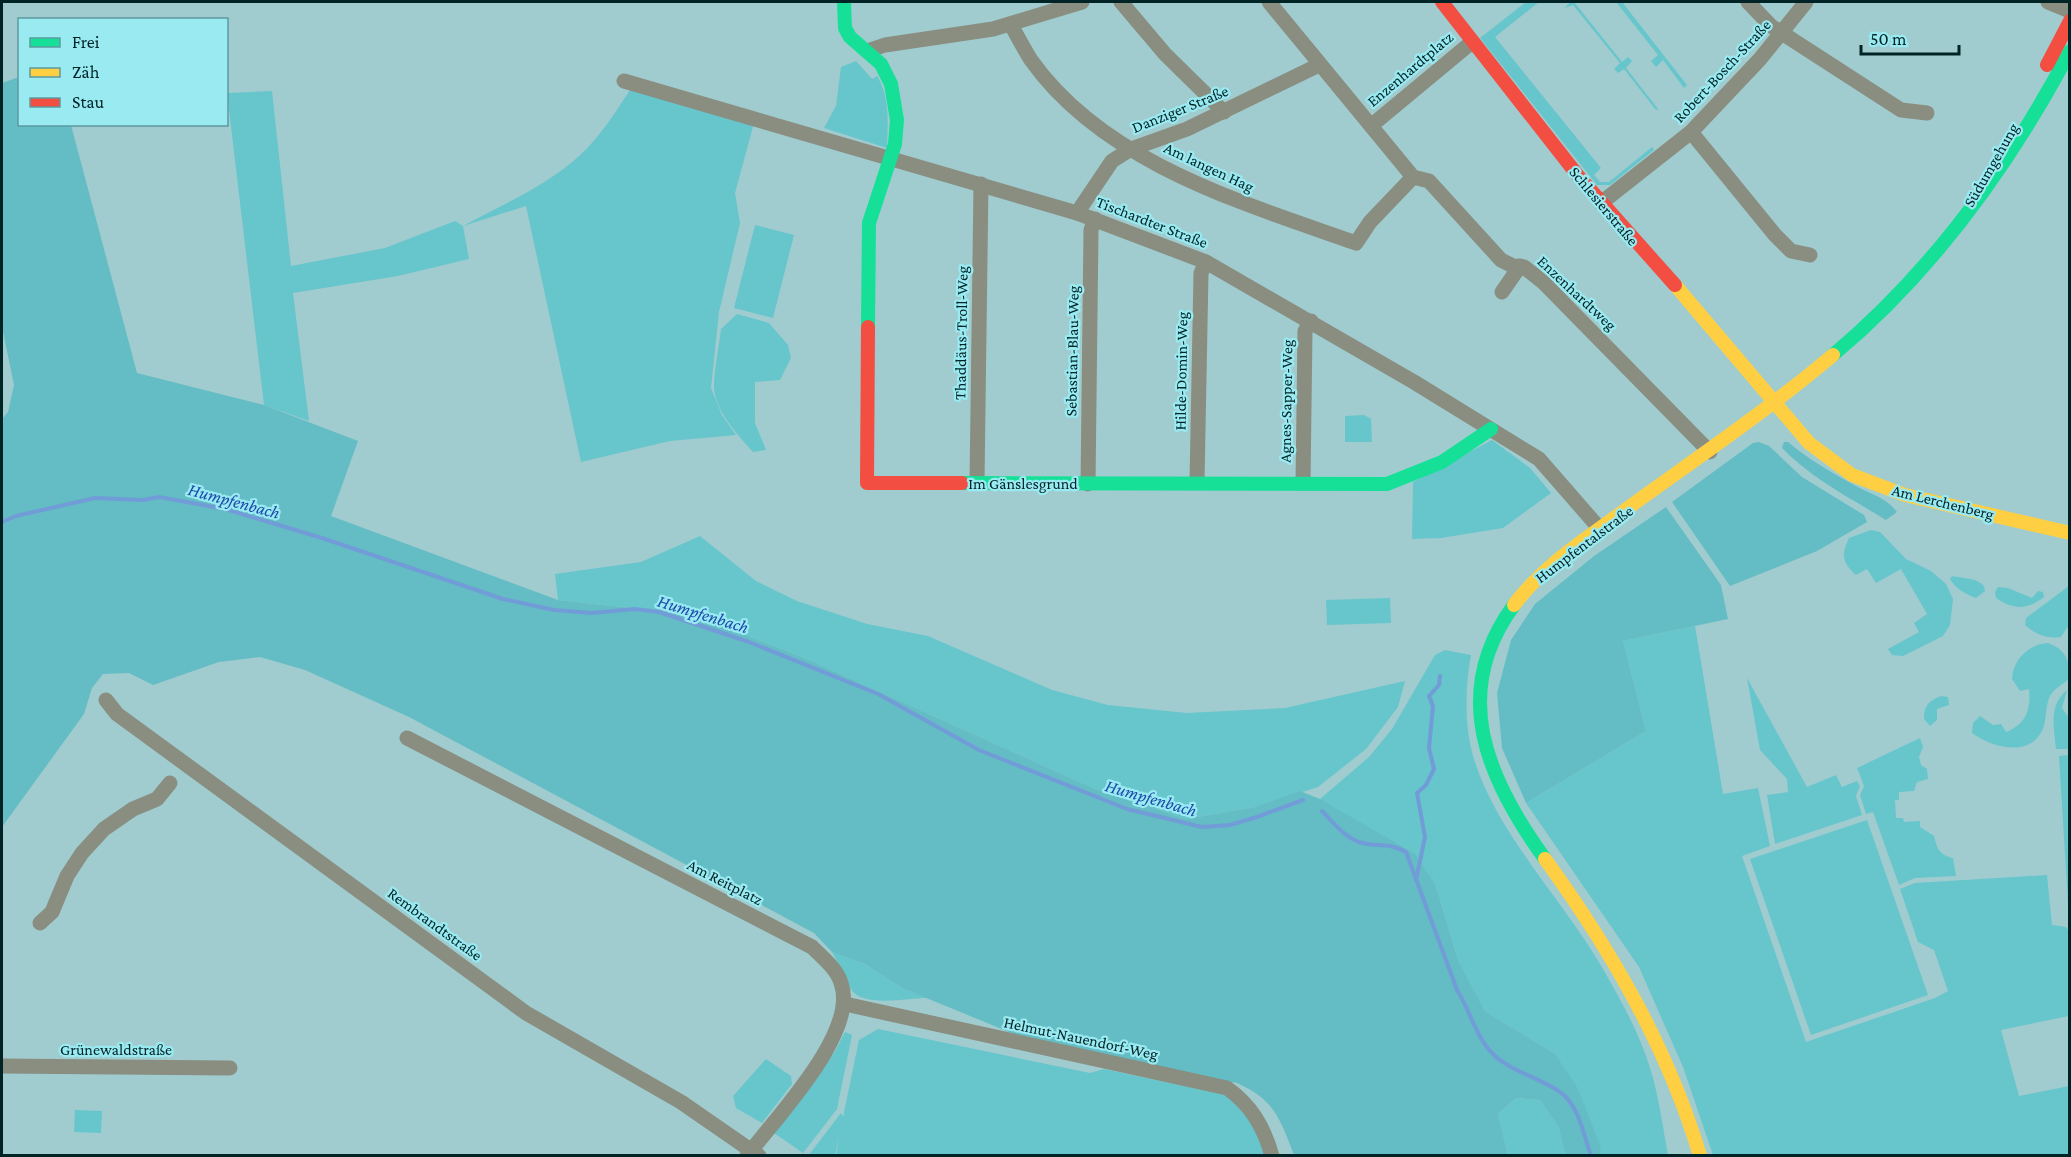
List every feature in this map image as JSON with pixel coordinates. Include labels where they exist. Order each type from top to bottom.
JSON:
[{"type":"street","points":[[844,2],[845,28],[850,37],[881,64],[891,84],[895,102],[895,144],[890,158]]},
{"type":"street","points":[[867,51],[885,45],[957,36],[1011,25],[1082,2]]},
{"type":"street","points":[[1121,2],[1165,54],[1224,112]]},
{"type":"street","name":"Enzenhardtweg","points":[[1269,2],[1413,177],[1429,181],[1501,260],[1520,266],[1544,282],[1710,452]]},
{"type":"street","name":"Schlesierstraße","points":[[1442,2],[1601,203],[1679,289],[1774,404]]},
{"type":"street","points":[[1748,2],[1765,21],[1900,110],[1927,113]]},
{"type":"street","name":"Robert-Bosch-Straße","points":[[1601,203],[1691,132],[1783,32],[1806,2]]},
{"type":"street","points":[[2048,2],[2070,11]]},
{"type":"street","name":"Südumgehung","points":[[1958,222],[2001,149],[2070,21]]},
{"type":"street","name":"Am langen Hag","points":[[1011,25],[1031,60],[1050,82],[1094,124],[1131,148],[1189,180],[1245,205],[1356,243],[1370,222],[1413,177]]},
{"type":"street","name":"Enzenhardtplatz","points":[[1372,125],[1472,42]]},
{"type":"street","name":"Südumgehung","points":[[1958,222],[1987,188],[2018,144],[2070,51]]},
{"type":"street","name":"Danziger Straße","points":[[1077,213],[1112,160],[1131,148],[1224,112],[1319,65]]},
{"type":"street","name":"Tischardter Straße","points":[[624,81],[1077,213],[1206,262],[1311,321],[1539,459],[1600,529]]},
{"type":"street","points":[[1691,132],[1775,235],[1791,251],[1810,255]]},
{"type":"street","name":"Im Gänslesgrund","points":[[890,158],[869,223],[867,483],[1387,484],[1408,479],[1478,441],[1491,429]]},
{"type":"street","name":"Thaddäus-Troll-Weg","points":[[977,482],[981,184]]},
{"type":"street","name":"Sebastian-Blau-Weg","points":[[1088,483],[1091,230],[1095,219]]},
{"type":"street","name":"Humpfentalstraße","points":[[1700,1155],[1660,1051],[1629,987],[1601,939],[1514,815],[1483,741],[1479,698],[1481,668],[1496,632],[1521,593],[1600,529],[1774,404],[1853,338],[1897,296],[1958,222]]},
{"type":"street","name":"Hilde-Domin-Weg","points":[[1197,482],[1201,273],[1206,262]]},
{"type":"street","points":[[1502,292],[1520,266]]},
{"type":"street","name":"Agnes-Sapper-Weg","points":[[1303,483],[1305,331],[1311,321]]},
{"type":"street","name":"Am Lerchenberg","points":[[1774,404],[1809,443],[1852,475],[1905,495],[2070,533]]},
{"type":"street","name":"Rembrandtstraße","points":[[106,700],[117,714],[526,1013],[681,1102],[753,1153]]},
{"type":"street","name":"Am Reitplatz","points":[[406,738],[812,947],[841,981],[846,1004]]},
{"type":"street","points":[[40,922],[52,912],[67,876],[82,853],[104,829],[133,809],[157,799],[170,783]]},
{"type":"street","points":[[753,1153],[830,1047],[846,1004]]},
{"type":"street","name":"Helmut-Nauendorf-Weg","points":[[846,1004],[1227,1088],[1244,1100],[1257,1119],[1268,1139],[1272,1155]]},
{"type":"street","name":"Grünewaldstraße","points":[[2,1066],[230,1068]]},
{"type":"street","name":"Humpfentalstraße","points":[[1675,1091],[1688,1155]]},
{"type":"shaded area","points":[[1526,2],[1539,2],[1495,37],[1601,168],[1594,175],[1600,182],[1609,182],[1652,147],[1654,150],[1610,185],[1597,185],[1480,38]]},
{"type":"shaded area","points":[[1570,2],[1574,2],[1622,62],[1628,57],[1632,61],[1626,68],[1658,109],[1656,110],[1624,69],[1618,73],[1614,69],[1620,63],[1573,5],[1565,8]]},
{"type":"shaded area","points":[[1616,2],[1622,2],[1687,85],[1684,88],[1663,60],[1656,67],[1651,61],[1658,55]]},
{"type":"shaded area","points":[[856,61],[872,79],[877,76],[881,84],[887,110],[887,148],[824,128],[836,106],[841,67]]},
{"type":"shaded area","points":[[18,77],[18,126],[71,126],[137,373],[264,405],[358,441],[331,516],[558,600],[694,615],[809,660],[1095,789],[1186,819],[1255,807],[1300,791],[1320,799],[1415,854],[1436,886],[1458,960],[1485,1011],[1555,1054],[1578,1089],[1600,1145],[1601,1155],[1565,1155],[1559,1128],[1540,1100],[1516,1098],[1498,1114],[1508,1155],[1294,1155],[1285,1131],[1274,1112],[1260,1096],[1250,1089],[1237,1083],[1083,1054],[1009,1032],[902,988],[865,964],[832,952],[814,933],[409,717],[305,670],[260,657],[219,662],[153,685],[129,673],[103,674],[92,688],[84,714],[2,827],[2,419],[8,412],[14,385],[2,327],[2,83]]},
{"type":"shaded area","points":[[630,90],[754,123],[735,193],[740,223],[719,312],[711,388],[722,415],[736,435],[670,441],[581,462],[526,206],[463,226],[567,167],[587,149]]},
{"type":"shaded area","points":[[272,91],[291,266],[385,248],[455,221],[463,226],[469,259],[398,276],[293,293],[309,421],[264,405],[228,93]]},
{"type":"shaded area","points":[[755,225],[794,235],[773,318],[734,308]]},
{"type":"shaded area","points":[[737,314],[769,323],[788,345],[791,358],[780,380],[755,382],[755,423],[766,450],[753,452],[728,422],[715,396],[715,373],[721,329]]},
{"type":"shaded area","points":[[1364,415],[1371,419],[1372,442],[1345,442],[1345,416]]},
{"type":"shaded area","points":[[1492,440],[1530,468],[1551,493],[1503,528],[1441,538],[1412,539],[1413,482]]},
{"type":"shaded area","points":[[1759,442],[1769,446],[1802,477],[1864,515],[1867,522],[1817,551],[1730,586],[1672,502],[1753,443]]},
{"type":"shaded area","points":[[1784,442],[1788,442],[1812,460],[1854,485],[1883,499],[1897,512],[1886,520],[1845,495],[1793,459],[1782,448]]},
{"type":"shaded area","points":[[1666,507],[1721,585],[1728,619],[1623,641],[1646,731],[1526,803],[1502,748],[1497,693],[1511,640],[1535,604],[1594,556]]},
{"type":"shaded area","points":[[1871,530],[1880,532],[1906,559],[1931,571],[1946,584],[1953,599],[1950,625],[1943,636],[1903,656],[1892,655],[1888,649],[1919,632],[1914,623],[1927,614],[1901,569],[1876,583],[1867,569],[1856,575],[1848,566],[1844,554],[1849,538]]},
{"type":"shaded area","points":[[700,536],[756,581],[797,601],[867,624],[928,636],[1052,690],[1108,705],[1187,713],[1285,708],[1405,681],[1398,707],[1366,749],[1318,787],[1255,807],[1186,819],[1095,789],[809,660],[694,615],[558,600],[555,574],[641,562]]},
{"type":"shaded area","points":[[1952,576],[1977,581],[1984,586],[1985,591],[1976,598],[1968,595],[1955,586],[1950,579]]},
{"type":"shaded area","points":[[2069,586],[2069,625],[2061,637],[2042,636],[2025,625],[2026,618]]},
{"type":"shaded area","points":[[1998,587],[2008,588],[2032,598],[2038,591],[2043,592],[2044,597],[2026,606],[2008,605],[1996,598],[1995,592]]},
{"type":"shaded area","points":[[1390,598],[1391,623],[1327,625],[1326,600]]},
{"type":"shaded area","points":[[1695,626],[1723,794],[1758,788],[1770,846],[1742,856],[1806,1042],[1935,998],[1948,991],[1934,950],[1918,942],[1900,889],[1915,883],[2047,875],[2052,925],[2066,927],[2069,931],[2069,1016],[2001,1030],[2019,1096],[2069,1086],[2069,1155],[1713,1155],[1683,1067],[1639,967],[1526,803],[1646,731],[1623,641]]},
{"type":"shaded area","points":[[2048,643],[2066,656],[2069,679],[2051,695],[2044,727],[2036,739],[2028,745],[2009,747],[1999,746],[1972,733],[1973,723],[1980,716],[1993,725],[2001,724],[2006,732],[2023,720],[2028,710],[2029,689],[2020,691],[2012,679],[2015,665],[2023,654],[2035,646]]},
{"type":"shaded area","points":[[1445,650],[1471,655],[1467,694],[1468,733],[1474,759],[1485,788],[1516,843],[1591,949],[1632,1022],[1654,1081],[1668,1155],[1601,1155],[1599,1145],[1555,1054],[1485,1011],[1458,960],[1436,886],[1320,799],[1369,757],[1392,729],[1435,655]]},
{"type":"shaded area","points":[[1747,678],[1807,787],[1836,775],[1842,787],[1857,781],[1860,786],[1856,796],[1862,815],[1775,844],[1767,795],[1788,792],[1787,779],[1760,750]]},
{"type":"shaded area","points":[[2067,690],[2062,708],[2069,718],[2069,749],[2056,749],[2055,710],[2061,696]]},
{"type":"shaded area","points":[[1941,696],[1948,697],[1949,705],[1937,709],[1937,720],[1930,726],[1924,719],[1926,707]]},
{"type":"shaded area","points":[[1920,738],[1923,747],[1919,757],[1921,765],[1927,769],[1928,779],[1917,782],[1914,791],[1899,792],[1899,800],[1895,800],[1896,818],[1903,818],[1904,822],[1920,821],[1920,827],[1934,836],[1940,851],[1953,858],[1956,876],[1915,878],[1899,885],[1873,812],[1866,814],[1860,795],[1864,786],[1857,768]]},
{"type":"shaded area","points":[[2070,755],[2069,920],[2059,756]]},
{"type":"shaded area","points":[[1867,820],[1928,995],[1811,1035],[1750,859]]},
{"type":"shaded area","points":[[832,952],[865,964],[902,988],[927,998],[875,1000],[857,995],[851,989]]},
{"type":"shaded area","points":[[878,1029],[1090,1073],[1104,1069],[1231,1096],[1257,1129],[1265,1155],[836,1155],[839,1136],[835,1155],[808,1156],[841,1113],[843,1117],[859,1040]]},
{"type":"shaded area","points":[[845,1032],[852,1035],[837,1109],[803,1153],[774,1133],[835,1051]]},
{"type":"shaded area","points":[[766,1059],[791,1076],[792,1084],[762,1123],[736,1108],[733,1096]]},
{"type":"shaded area","points":[[1516,1098],[1540,1100],[1559,1128],[1565,1155],[1508,1155],[1498,1114]]},
{"type":"shaded area","points":[[75,1110],[102,1111],[101,1133],[74,1132]]},
{"type":"waterway","name":"Humpfenbach","points":[[2,522],[16,516],[95,498],[143,500],[159,497],[225,509],[322,538],[503,599],[554,610],[592,613],[635,609],[659,612],[749,642],[878,694],[979,750],[1127,809],[1202,827],[1230,825],[1303,800]]},
{"type":"waterway","points":[[1416,880],[1425,837],[1417,793],[1426,785],[1434,769],[1429,748],[1433,706],[1429,696],[1439,685],[1440,676]]},
{"type":"waterway","name":"Humpfenbach","points":[[1322,811],[1354,840],[1365,844],[1393,847],[1406,852],[1457,990],[1477,1032],[1487,1047],[1501,1061],[1549,1085],[1565,1096],[1578,1116],[1591,1156]]},
{"type":"traffic: fast","points":[[844,2],[845,28],[850,37],[881,64],[891,84],[897,120],[895,144],[869,223],[868,327]]},
{"type":"traffic: fast","points":[[1833,355],[1903,289],[1966,215],[2021,135],[2070,51]]},
{"type":"traffic: fast","points":[[962,483],[1387,484],[1442,462],[1491,429]]},
{"type":"traffic: fast","points":[[1514,605],[1494,638],[1483,671],[1480,703],[1483,735],[1493,767],[1507,798],[1524,829],[1545,859]]},
{"type":"traffic: slow","points":[[1675,285],[1809,443],[1852,475],[1905,495],[2070,533]]},
{"type":"traffic: slow","points":[[1514,605],[1539,576],[1569,551],[1759,413],[1833,355]]},
{"type":"traffic: slow","points":[[1545,859],[1593,929],[1635,1001],[1672,1077],[1700,1156]]},
{"type":"traffic: jam","points":[[1442,2],[1579,177],[1675,285]]},
{"type":"traffic: jam","points":[[2047,65],[2070,21]]},
{"type":"traffic: jam","points":[[868,327],[867,483],[962,483]]}]
